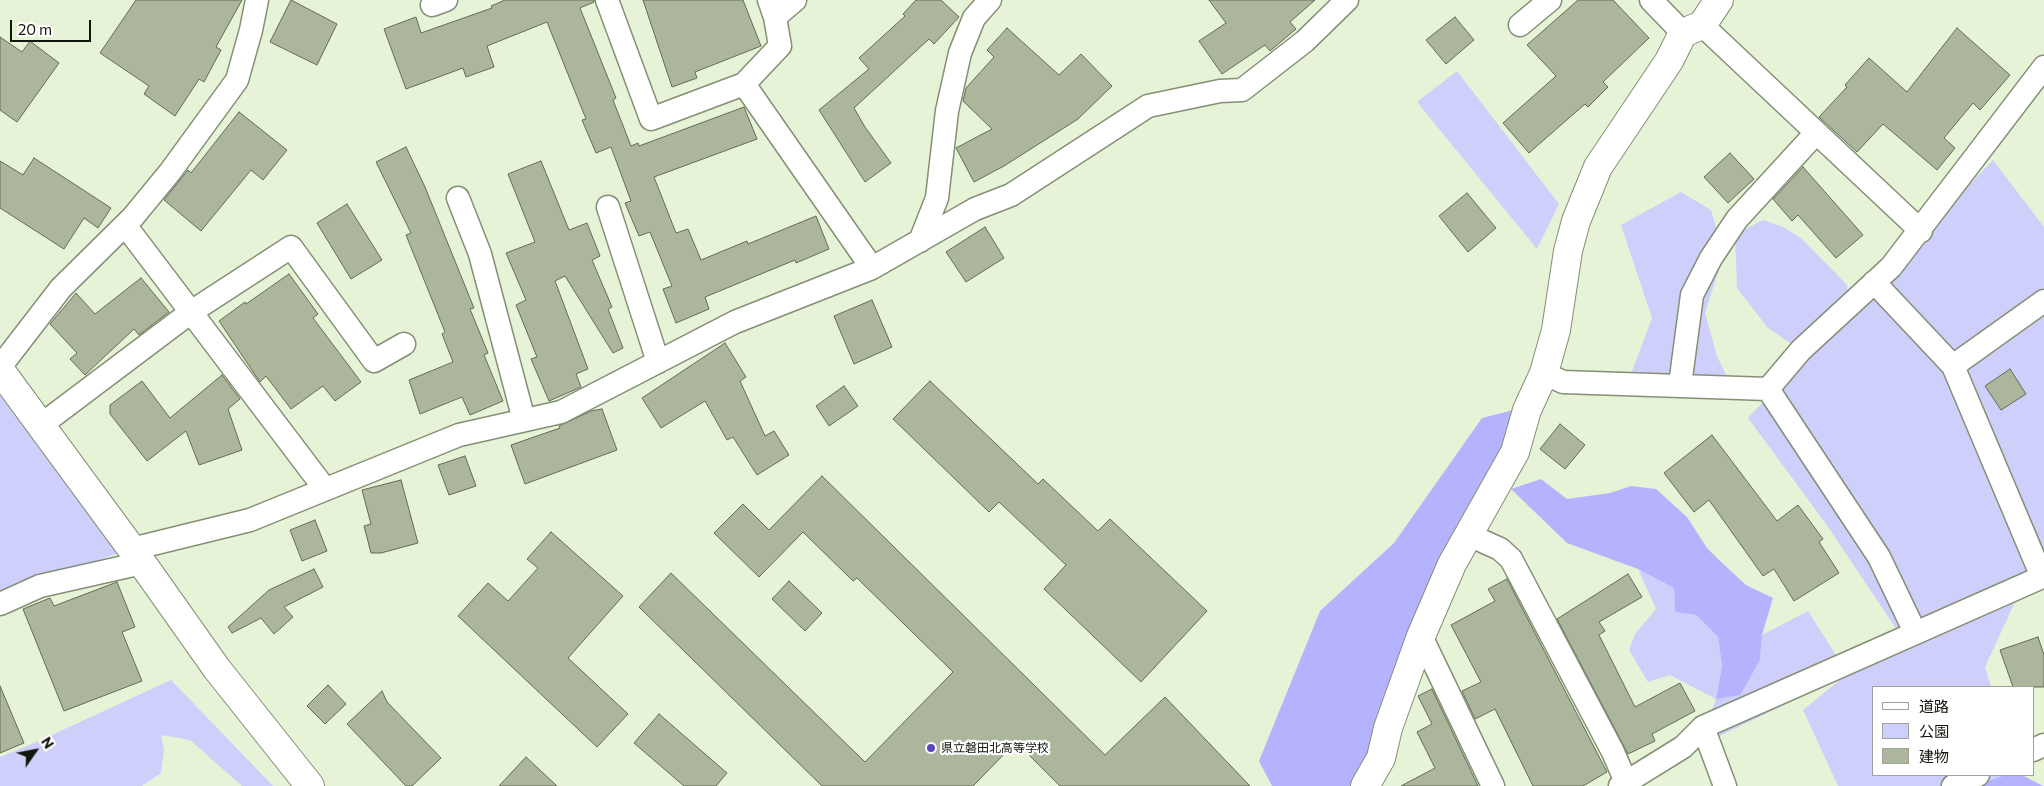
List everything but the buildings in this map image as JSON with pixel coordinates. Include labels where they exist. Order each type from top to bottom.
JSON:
[{"type":"street","points":[[257,0],[237,80],[170,172],[125,225],[61,288],[0,368],[217,669],[310,786]]},
{"type":"street","points":[[607,0],[650,119],[744,84],[780,46],[772,9],[795,0]]},
{"type":"street","points":[[920,241],[937,198],[947,111],[960,53],[974,18],[990,0]]},
{"type":"street","points":[[0,604],[40,586],[250,520],[460,435],[560,412],[735,322],[872,268],[976,209],[1010,195],[1148,106],[1220,91],[1242,90],[1305,42],[1348,0]]},
{"type":"street","points":[[1520,25],[1550,0]]},
{"type":"street","points":[[1651,0],[1692,29],[1815,134],[1921,231]]},
{"type":"street","points":[[1365,786],[1381,758],[1388,728],[1421,636],[1452,564],[1515,452],[1527,410],[1544,373],[1556,330],[1568,252],[1576,222],[1598,167],[1692,29],[1720,0]]},
{"type":"street","points":[[1768,389],[1801,350],[1891,267],[1921,231],[2044,67]]},
{"type":"street","points":[[744,84],[872,268]]},
{"type":"street","points":[[1680,385],[1692,295],[1711,258],[1736,219],[1815,134]]},
{"type":"street","points":[[458,198],[480,254],[524,420]]},
{"type":"street","points":[[608,207],[658,362]]},
{"type":"street","points":[[125,225],[325,490]]},
{"type":"street","points":[[41,425],[191,312],[292,247],[374,361],[404,344]]},
{"type":"street","points":[[1469,535],[1500,549],[1511,559],[1613,752],[1623,784],[1683,746],[1703,727],[1915,632],[2043,579],[1953,366],[1874,282]]},
{"type":"street","points":[[1953,366],[2044,301]]},
{"type":"street","points":[[1544,373],[1563,382],[1768,389]]},
{"type":"street","points":[[1768,389],[1879,557],[1915,632]]},
{"type":"street","points":[[1421,636],[1493,786]]},
{"type":"street","points":[[1703,727],[1724,786]]},
{"type":"street","points":[[1953,786],[1976,776]]},
{"type":"green space","points":[[1457,71],[1559,204],[1537,249],[1417,102]]},
{"type":"green space","points":[[1993,160],[2044,227],[2044,586],[2020,591],[1985,667],[1991,686],[1872,686],[1872,776],[2002,776],[1974,786],[1838,786],[1803,710],[1846,675],[1699,746],[1716,699],[1670,675],[1648,682],[1629,650],[1635,634],[1656,609],[1638,569],[1674,588],[1675,612],[1696,615],[1718,637],[1722,666],[1716,698],[1760,660],[1762,635],[1808,611],[1848,674],[1899,633],[1826,524],[1748,418]]},
{"type":"green space","points":[[1681,192],[1711,210],[1724,254],[1705,313],[1717,356],[1736,396],[1674,398],[1623,395],[1652,318],[1621,225]]},
{"type":"green space","points":[[1763,220],[1783,227],[1801,238],[1847,285],[1849,304],[1801,350],[1768,328],[1737,288],[1735,234]]},
{"type":"green space","points":[[0,384],[132,549],[92,562],[23,594],[0,595]]},
{"type":"green space","points":[[171,680],[273,786],[242,786],[190,740],[161,735],[164,749],[161,773],[142,786],[0,786],[0,757]]},
{"type":"shaded area","points":[[1537,404],[1361,786],[1272,786],[1259,761],[1320,611],[1394,543],[1482,418]]},
{"type":"shaded area","points":[[1541,479],[1567,499],[1610,493],[1631,486],[1656,489],[1687,517],[1707,548],[1719,560],[1746,585],[1773,598],[1762,635],[1760,660],[1740,695],[1716,699],[1722,666],[1718,637],[1696,615],[1675,612],[1674,588],[1638,569],[1567,543],[1511,489]]},
{"type":"shaded area","points":[[2002,776],[2024,776],[2043,786],[1974,786]]},
{"type":"place","name":"県立磐田北高等学校","points":[[931,748]]}]
